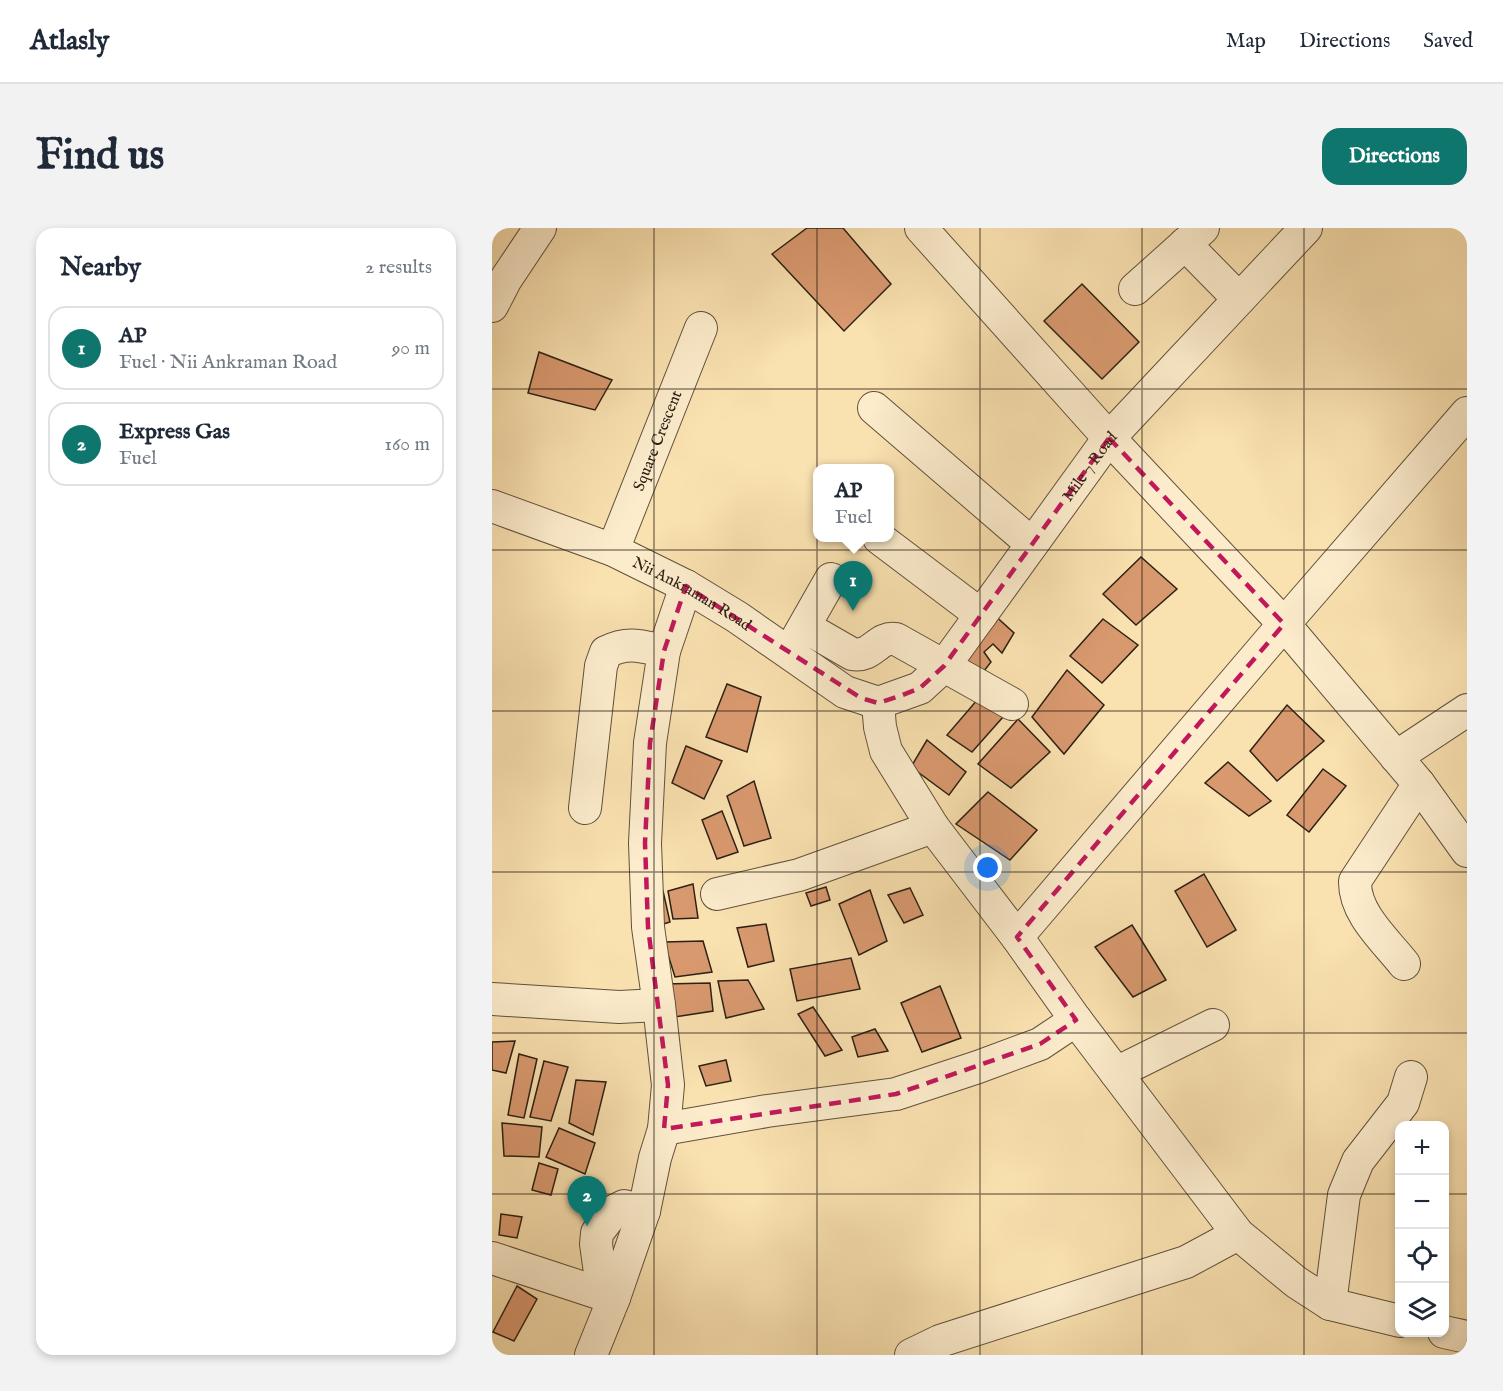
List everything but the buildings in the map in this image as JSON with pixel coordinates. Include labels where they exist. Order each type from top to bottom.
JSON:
[{"type":"street","points":[[492,306],[506,279],[540,228]]},
{"type":"street","points":[[921,228],[1109,438],[1284,624],[1419,784],[1467,851]]},
{"type":"street","name":"Mile 7 Road","points":[[878,703],[920,688],[944,666],[1109,438],[1304,229]]},
{"type":"street","points":[[1135,289],[1194,236],[1239,299]]},
{"type":"street","name":"Square Crescent","points":[[613,550],[701,328]]},
{"type":"street","points":[[874,408],[1032,544]]},
{"type":"street","points":[[1017,937],[1467,413]]},
{"type":"street","name":"Nii Ankraman Road","points":[[492,506],[613,550],[796,640],[844,692],[878,703]]},
{"type":"street","points":[[886,542],[981,615]]},
{"type":"street","points":[[831,579],[796,640],[852,654],[866,654],[883,640],[896,639],[1012,704]]},
{"type":"street","points":[[591,1355],[609,1296],[644,1211],[655,1158],[664,1129],[668,1085],[660,1005],[648,927],[645,843],[650,743],[664,651],[686,586]]},
{"type":"street","points":[[585,808],[601,666],[606,652],[618,646],[634,644],[664,651]]},
{"type":"street","points":[[878,703],[880,727],[886,751],[933,827],[1238,1234],[1296,1282],[1330,1304],[1395,1320]]},
{"type":"street","points":[[1396,757],[1467,710]]},
{"type":"street","points":[[1404,964],[1361,909],[1355,894],[1355,881],[1419,784]]},
{"type":"street","points":[[717,894],[799,875],[933,827]]},
{"type":"street","points":[[492,999],[619,1007],[660,1005]]},
{"type":"street","points":[[664,1129],[767,1111],[896,1094],[1040,1044],[1076,1020]]},
{"type":"street","points":[[1116,1073],[1213,1025]]},
{"type":"street","points":[[1330,1304],[1344,1195],[1358,1161],[1403,1103],[1411,1077]]},
{"type":"street","points":[[911,1355],[940,1341],[1186,1262],[1238,1234]]},
{"type":"street","points":[[492,1258],[609,1296]]},
{"type":"street","points":[[1449,1333],[1467,1337]]},
{"type":"highlighted area","points":[[1109,438],[1284,624],[1017,937],[1076,1020],[1040,1044],[896,1094],[664,1129],[668,1085],[648,927],[645,843],[650,743],[664,651],[686,586],[861,698],[878,703],[900,696],[920,688],[944,666]]},
{"type":"place","name":"AP","points":[[853,611]]},
{"type":"place","name":"Express Gas","points":[[587,1226]]}]
